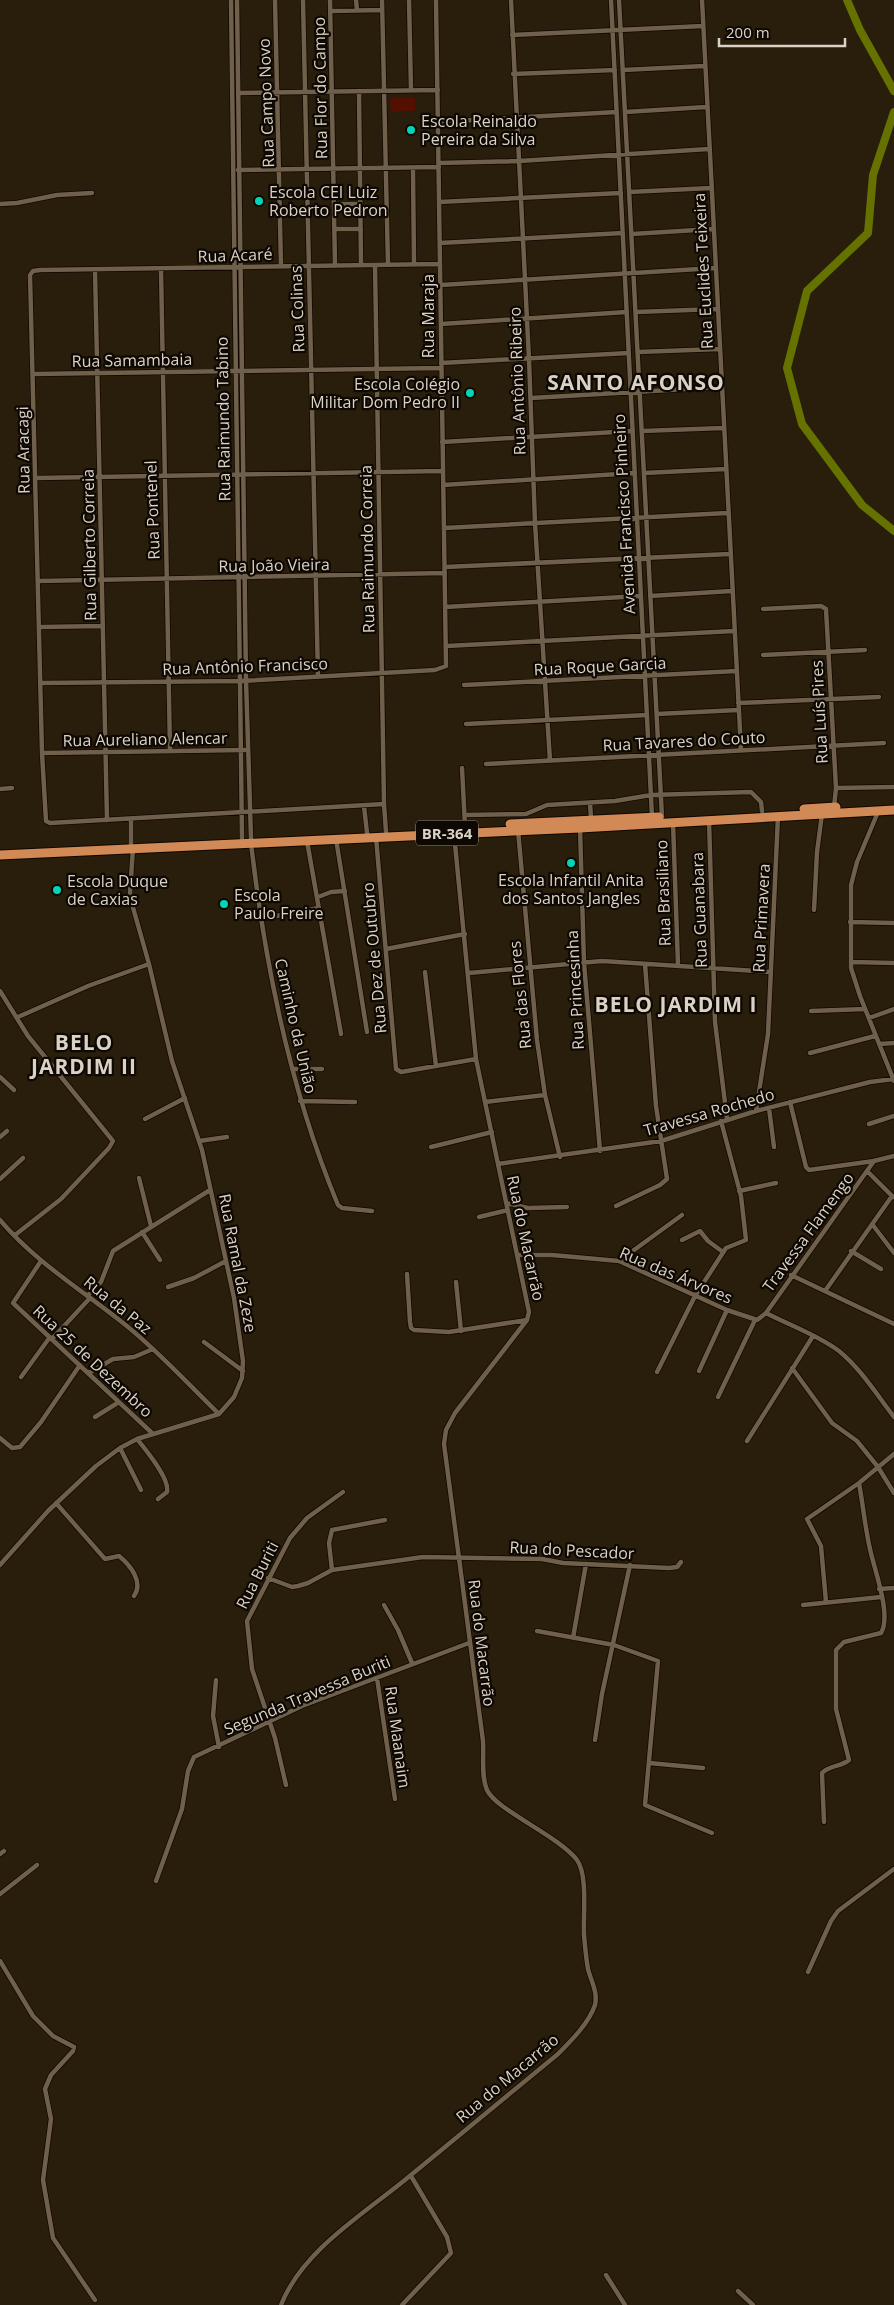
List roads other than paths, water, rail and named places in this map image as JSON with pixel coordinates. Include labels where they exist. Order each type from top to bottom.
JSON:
[{"type":"highway","name":"BR-364","points":[[248,840],[336,839],[386,832],[465,826],[562,824],[580,828],[652,817],[894,804]]},
{"type":"highway","name":"BR-364","points":[[0,855],[248,840],[518,829],[562,824],[591,818],[620,821],[673,821],[894,810]]},
{"type":"highway","name":"BR-364","points":[[0,850],[132,846]]},
{"type":"street","name":"Rua Raimundo Tabino","points":[[231,0],[243,388],[242,578]]},
{"type":"street","name":"Rua Raimundo Tabino","points":[[237,0],[238,93],[233,268],[237,475],[250,813],[248,840]]},
{"type":"street","name":"Rua Campo Novo","points":[[275,0],[281,266]]},
{"type":"street","name":"Rua Colinas","points":[[303,0],[318,676]]},
{"type":"street","name":"Rua Flor do Campo","points":[[330,0],[335,265]]},
{"type":"street","points":[[356,0],[357,10]]},
{"type":"street","points":[[382,0],[388,264]]},
{"type":"street","points":[[409,0],[411,90]]},
{"type":"street","name":"Rua Maraja","points":[[436,0],[446,663]]},
{"type":"street","name":"Rua Antônio Ribeiro","points":[[511,0],[541,642],[550,761]]},
{"type":"street","name":"Avenida Francisco Pinheiro","points":[[611,0],[652,817]]},
{"type":"street","name":"Avenida Francisco Pinheiro","points":[[620,0],[662,817]]},
{"type":"street","name":"Rua Euclides Teixeira","points":[[702,0],[720,387],[741,750]]},
{"type":"street","points":[[331,11],[382,10]]},
{"type":"street","points":[[512,35],[703,26]]},
{"type":"street","points":[[623,70],[704,66]]},
{"type":"street","points":[[513,74],[614,70]]},
{"type":"street","points":[[238,93],[438,90]]},
{"type":"street","points":[[359,91],[361,265]]},
{"type":"street","points":[[625,112],[706,107]]},
{"type":"street","points":[[438,122],[617,112]]},
{"type":"street","points":[[236,170],[413,168],[619,153],[709,149]]},
{"type":"street","points":[[413,168],[414,264]]},
{"type":"street","points":[[629,192],[711,188]]},
{"type":"street","points":[[0,204],[16,203],[57,195],[92,193]]},
{"type":"street","points":[[439,202],[621,193]]},
{"type":"street","points":[[334,204],[360,204]]},
{"type":"street","points":[[335,229],[361,228]]},
{"type":"street","points":[[632,234],[713,229]]},
{"type":"street","points":[[440,243],[623,233]]},
{"type":"street","name":"Rua Acaré","points":[[31,272],[40,270],[440,264]]},
{"type":"street","name":"Rua Raimundo Correia","points":[[375,265],[386,832]]},
{"type":"street","points":[[441,285],[625,272],[715,268]]},
{"type":"street","name":"Rua Pontenel","points":[[161,269],[163,476],[170,750]]},
{"type":"street","name":"Rua Gilberto Correia","points":[[95,270],[107,820]]},
{"type":"street","name":"Rua Aracagi","points":[[31,272],[40,627]]},
{"type":"street","points":[[636,312],[717,309]]},
{"type":"street","points":[[441,324],[627,312]]},
{"type":"street","points":[[638,352],[719,349]]},
{"type":"street","name":"Rua Samambaia","points":[[34,374],[235,370],[376,370],[629,354]]},
{"type":"street","points":[[530,398],[720,387]]},
{"type":"street","points":[[236,388],[243,388]]},
{"type":"street","points":[[642,431],[723,428]]},
{"type":"street","points":[[442,442],[633,432]]},
{"type":"street","points":[[644,473],[726,469]]},
{"type":"street","points":[[36,478],[442,471]]},
{"type":"street","points":[[442,485],[635,473]]},
{"type":"street","points":[[444,528],[727,513]]},
{"type":"street","points":[[445,567],[730,554]]},
{"type":"street","name":"Rua João Vieira","points":[[39,581],[445,573]]},
{"type":"street","points":[[650,596],[732,591]]},
{"type":"street","points":[[445,607],[641,596]]},
{"type":"street","name":"Rua Luís Pires","points":[[762,610],[821,606],[825,608],[836,788],[834,807]]},
{"type":"street","points":[[40,627],[103,626]]},
{"type":"street","name":"Rua Aureliano Alencar","points":[[40,627],[42,753],[46,822],[107,820]]},
{"type":"street","points":[[446,646],[734,631]]},
{"type":"street","points":[[763,655],[865,650]]},
{"type":"street","name":"Rua Antônio Francisco","points":[[40,683],[244,680],[435,670],[442,669],[446,663]]},
{"type":"street","name":"Rua Roque Garcia","points":[[464,685],[737,671]]},
{"type":"street","name":"Rua Raimundo Tabino","points":[[244,680],[242,814],[248,840]]},
{"type":"street","points":[[738,702],[879,697]]},
{"type":"street","points":[[657,714],[738,710]]},
{"type":"street","points":[[466,724],[647,715]]},
{"type":"street","name":"Rua Tavares do Couto","points":[[486,764],[884,743]]},
{"type":"street","name":"Rua Aureliano Alencar","points":[[42,753],[248,750]]},
{"type":"street","points":[[462,768],[465,826]]},
{"type":"street","points":[[836,788],[894,787]]},
{"type":"street","points":[[0,788],[12,788]]},
{"type":"street","points":[[465,815],[526,814],[547,805],[615,802],[651,795],[751,792],[761,802],[762,811]]},
{"type":"street","points":[[590,803],[591,818]]},
{"type":"street","points":[[107,820],[242,814],[384,804]]},
{"type":"street","name":"Rua Dez de Outubro","points":[[364,806],[371,835],[386,948],[394,1063],[397,1071],[403,1072],[436,1066]]},
{"type":"street","points":[[878,810],[854,871],[850,896],[851,962],[855,982],[894,1080]]},
{"type":"street","points":[[814,910],[817,852],[822,814]]},
{"type":"street","name":"Rua Primavera","points":[[756,1111],[768,1034],[778,816]]},
{"type":"street","name":"Rua Guanabara","points":[[709,819],[715,1022],[727,1119]]},
{"type":"street","name":"Rua Ramal da Zeze","points":[[131,820],[130,898],[149,964],[168,1047],[199,1141],[226,1261],[238,1326],[243,1371],[234,1397],[219,1414]]},
{"type":"street","name":"Rua Brasiliano","points":[[673,821],[678,965]]},
{"type":"street","name":"Rua Princesinha","points":[[580,828],[584,963],[600,1151]]},
{"type":"street","name":"Rua das Flores","points":[[518,829],[529,969],[545,1095],[560,1157]]},
{"type":"street","name":"Rua do Macarrão","points":[[281,2305],[297,2274],[307,2262],[355,2220],[558,2054],[582,2027],[592,2012],[595,2003],[595,1993],[589,1970],[584,1935],[583,1876],[581,1866],[572,1855],[547,1834],[496,1800],[488,1791],[444,1444],[445,1433],[464,1400],[527,1320],[528,1308],[476,1059],[454,833]]},
{"type":"street","points":[[336,839],[367,1032]]},
{"type":"street","name":"Caminho da União","points":[[248,840],[260,919],[300,1101],[337,1204],[342,1208],[372,1211]]},
{"type":"street","points":[[307,840],[341,1034]]},
{"type":"street","points":[[318,897],[345,890]]},
{"type":"street","points":[[260,919],[320,908]]},
{"type":"street","points":[[850,922],[894,923]]},
{"type":"street","points":[[386,948],[465,934]]},
{"type":"street","points":[[469,973],[602,961],[770,972]]},
{"type":"street","points":[[851,962],[894,963]]},
{"type":"street","points":[[18,1017],[88,986],[149,964]]},
{"type":"street","points":[[616,1206],[666,1180],[656,1106],[645,964]]},
{"type":"street","points":[[425,972],[436,1066],[476,1059]]},
{"type":"street","points":[[0,991],[43,1056],[113,1141],[110,1148],[70,1190],[15,1235]]},
{"type":"street","points":[[811,1011],[865,1009]]},
{"type":"street","points":[[869,1018],[894,1009]]},
{"type":"street","points":[[810,1053],[875,1036]]},
{"type":"street","points":[[879,1044],[894,1042]]},
{"type":"street","points":[[293,1068],[322,1069]]},
{"type":"street","points":[[0,1077],[14,1090]]},
{"type":"street","name":"Travessa Rochedo","points":[[498,1164],[560,1157],[661,1141],[727,1119],[790,1102],[894,1080]]},
{"type":"street","points":[[485,1102],[545,1095]]},
{"type":"street","points":[[145,1119],[185,1098]]},
{"type":"street","points":[[300,1101],[355,1102]]},
{"type":"street","name":"Travessa Flamengo","points":[[790,1102],[806,1167],[809,1170],[874,1161],[894,1156]]},
{"type":"street","points":[[769,1108],[774,1147]]},
{"type":"street","points":[[869,1124],[894,1116]]},
{"type":"street","points":[[657,1372],[695,1296],[723,1252],[728,1246],[746,1240],[739,1191],[721,1121]]},
{"type":"street","points":[[0,1137],[7,1131]]},
{"type":"street","points":[[431,1147],[492,1132]]},
{"type":"street","points":[[199,1141],[227,1137]]},
{"type":"street","points":[[0,1179],[23,1158]]},
{"type":"street","name":"Travessa Flamengo","points":[[764,1315],[874,1161]]},
{"type":"street","points":[[825,1291],[852,1251],[893,1197],[867,1171]]},
{"type":"street","points":[[139,1178],[151,1226]]},
{"type":"street","points":[[739,1191],[776,1182]]},
{"type":"street","points":[[21,1377],[51,1338],[101,1282],[113,1251],[210,1190]]},
{"type":"street","points":[[506,1203],[528,1208],[567,1207]]},
{"type":"street","points":[[479,1217],[508,1210]]},
{"type":"street","points":[[619,1261],[682,1215]]},
{"type":"street","points":[[0,1230],[2,1222]]},
{"type":"street","name":"Rua da Paz","points":[[2,1222],[41,1261],[153,1349],[219,1414]]},
{"type":"street","points":[[872,1224],[894,1253]]},
{"type":"street","points":[[682,1240],[700,1231],[708,1242],[723,1252]]},
{"type":"street","points":[[142,1232],[160,1260]]},
{"type":"street","points":[[852,1251],[882,1269]]},
{"type":"street","name":"Rua das Árvores","points":[[518,1255],[552,1255],[619,1261],[727,1310],[755,1320]]},
{"type":"street","name":"Rua 25 de Dezembro","points":[[41,1261],[12,1302],[152,1434]]},
{"type":"street","points":[[168,1287],[194,1278],[226,1261]]},
{"type":"street","points":[[408,1274],[412,1329],[441,1332],[527,1320]]},
{"type":"street","points":[[791,1275],[894,1324]]},
{"type":"street","points":[[456,1282],[461,1330]]},
{"type":"street","points":[[699,1370],[727,1310]]},
{"type":"street","points":[[718,1397],[755,1320],[764,1315],[813,1336],[834,1348],[852,1363],[894,1417]]},
{"type":"street","points":[[746,1441],[813,1336]]},
{"type":"street","points":[[204,1342],[243,1371]]},
{"type":"street","points":[[89,1373],[113,1359],[134,1357],[153,1349]]},
{"type":"street","points":[[0,1438],[8,1446],[18,1449],[41,1422],[80,1365]]},
{"type":"street","points":[[792,1368],[832,1423],[857,1441],[878,1467],[894,1493]]},
{"type":"street","points":[[95,1417],[119,1402]]},
{"type":"street","points":[[0,1565],[56,1503],[96,1466],[120,1448],[137,1439],[208,1419],[219,1414]]},
{"type":"street","points":[[137,1439],[156,1463],[168,1487],[167,1492],[158,1499]]},
{"type":"street","points":[[120,1448],[141,1490]]},
{"type":"street","points":[[826,1602],[821,1546],[807,1519],[859,1483],[894,1454]]},
{"type":"street","points":[[824,1822],[822,1773],[827,1768],[841,1765],[849,1760],[836,1709],[836,1650],[844,1642],[881,1633],[884,1621],[859,1483]]},
{"type":"street","name":"Rua Buriti","points":[[286,1785],[274,1738],[252,1669],[246,1627],[250,1614],[290,1538],[302,1523],[343,1492]]},
{"type":"street","points":[[56,1503],[105,1559],[119,1556],[133,1572],[138,1586],[138,1591],[134,1596]]},
{"type":"street","points":[[268,1578],[292,1586],[308,1584],[332,1570],[329,1543],[332,1530],[385,1520]]},
{"type":"street","name":"Rua do Pescador","points":[[332,1570],[409,1557],[542,1559],[563,1563],[669,1568],[677,1567],[681,1562]]},
{"type":"street","points":[[573,1638],[586,1564]]},
{"type":"street","points":[[594,1740],[630,1565]]},
{"type":"street","points":[[879,1589],[894,1588]]},
{"type":"street","points":[[803,1605],[881,1597]]},
{"type":"street","points":[[384,1605],[398,1630],[412,1663]]},
{"type":"street","points":[[537,1631],[614,1645],[658,1661],[644,1805],[712,1832]]},
{"type":"street","name":"Segunda Travessa Buriti","points":[[156,1881],[182,1809],[188,1771],[192,1760],[302,1706],[469,1643]]},
{"type":"street","name":"Rua Maanaim","points":[[377,1678],[394,1799]]},
{"type":"street","points":[[216,1680],[213,1716],[219,1747]]},
{"type":"street","points":[[649,1763],[703,1768]]},
{"type":"street","points":[[0,1894],[37,1865]]},
{"type":"street","points":[[808,1972],[831,1920],[838,1911],[894,1869]]},
{"type":"street","points":[[0,1961],[33,2016],[53,2036],[74,2047],[73,2051],[51,2075],[45,2089],[50,2119],[43,2180],[53,2238],[95,2300]]},
{"type":"street","points":[[402,2305],[451,2253],[447,2237],[411,2176]]},
{"type":"street","points":[[606,2275],[625,2305]]},
{"type":"street","points":[[738,2291],[753,2305]]},
{"type":"waterway","points":[[847,0],[860,30],[894,91]]},
{"type":"waterway","points":[[894,112],[873,175],[868,233],[807,291],[787,368],[802,424],[862,505],[894,531]]},
{"type":"place","name":"Escola Reinaldo Pereira da Silva","points":[[411,130]]},
{"type":"place","name":"Escola CEI Luiz Roberto Pedron","points":[[259,201]]},
{"type":"place","name":"Escola Colégio Militar Dom Pedro II","points":[[470,393]]},
{"type":"place","name":"Escola Infantil Anita dos Santos Jangles","points":[[571,863]]},
{"type":"place","name":"Escola Duque de Caxias","points":[[57,890]]},
{"type":"place","name":"Escola Paulo Freire","points":[[224,904]]},
{"type":"district","name":"SANTO AFONSO","points":[[636,382]]},
{"type":"district","name":"BELO JARDIM I","points":[[676,1004]]},
{"type":"district","name":"BELO JARDIM II","points":[[84,1054]]}]
